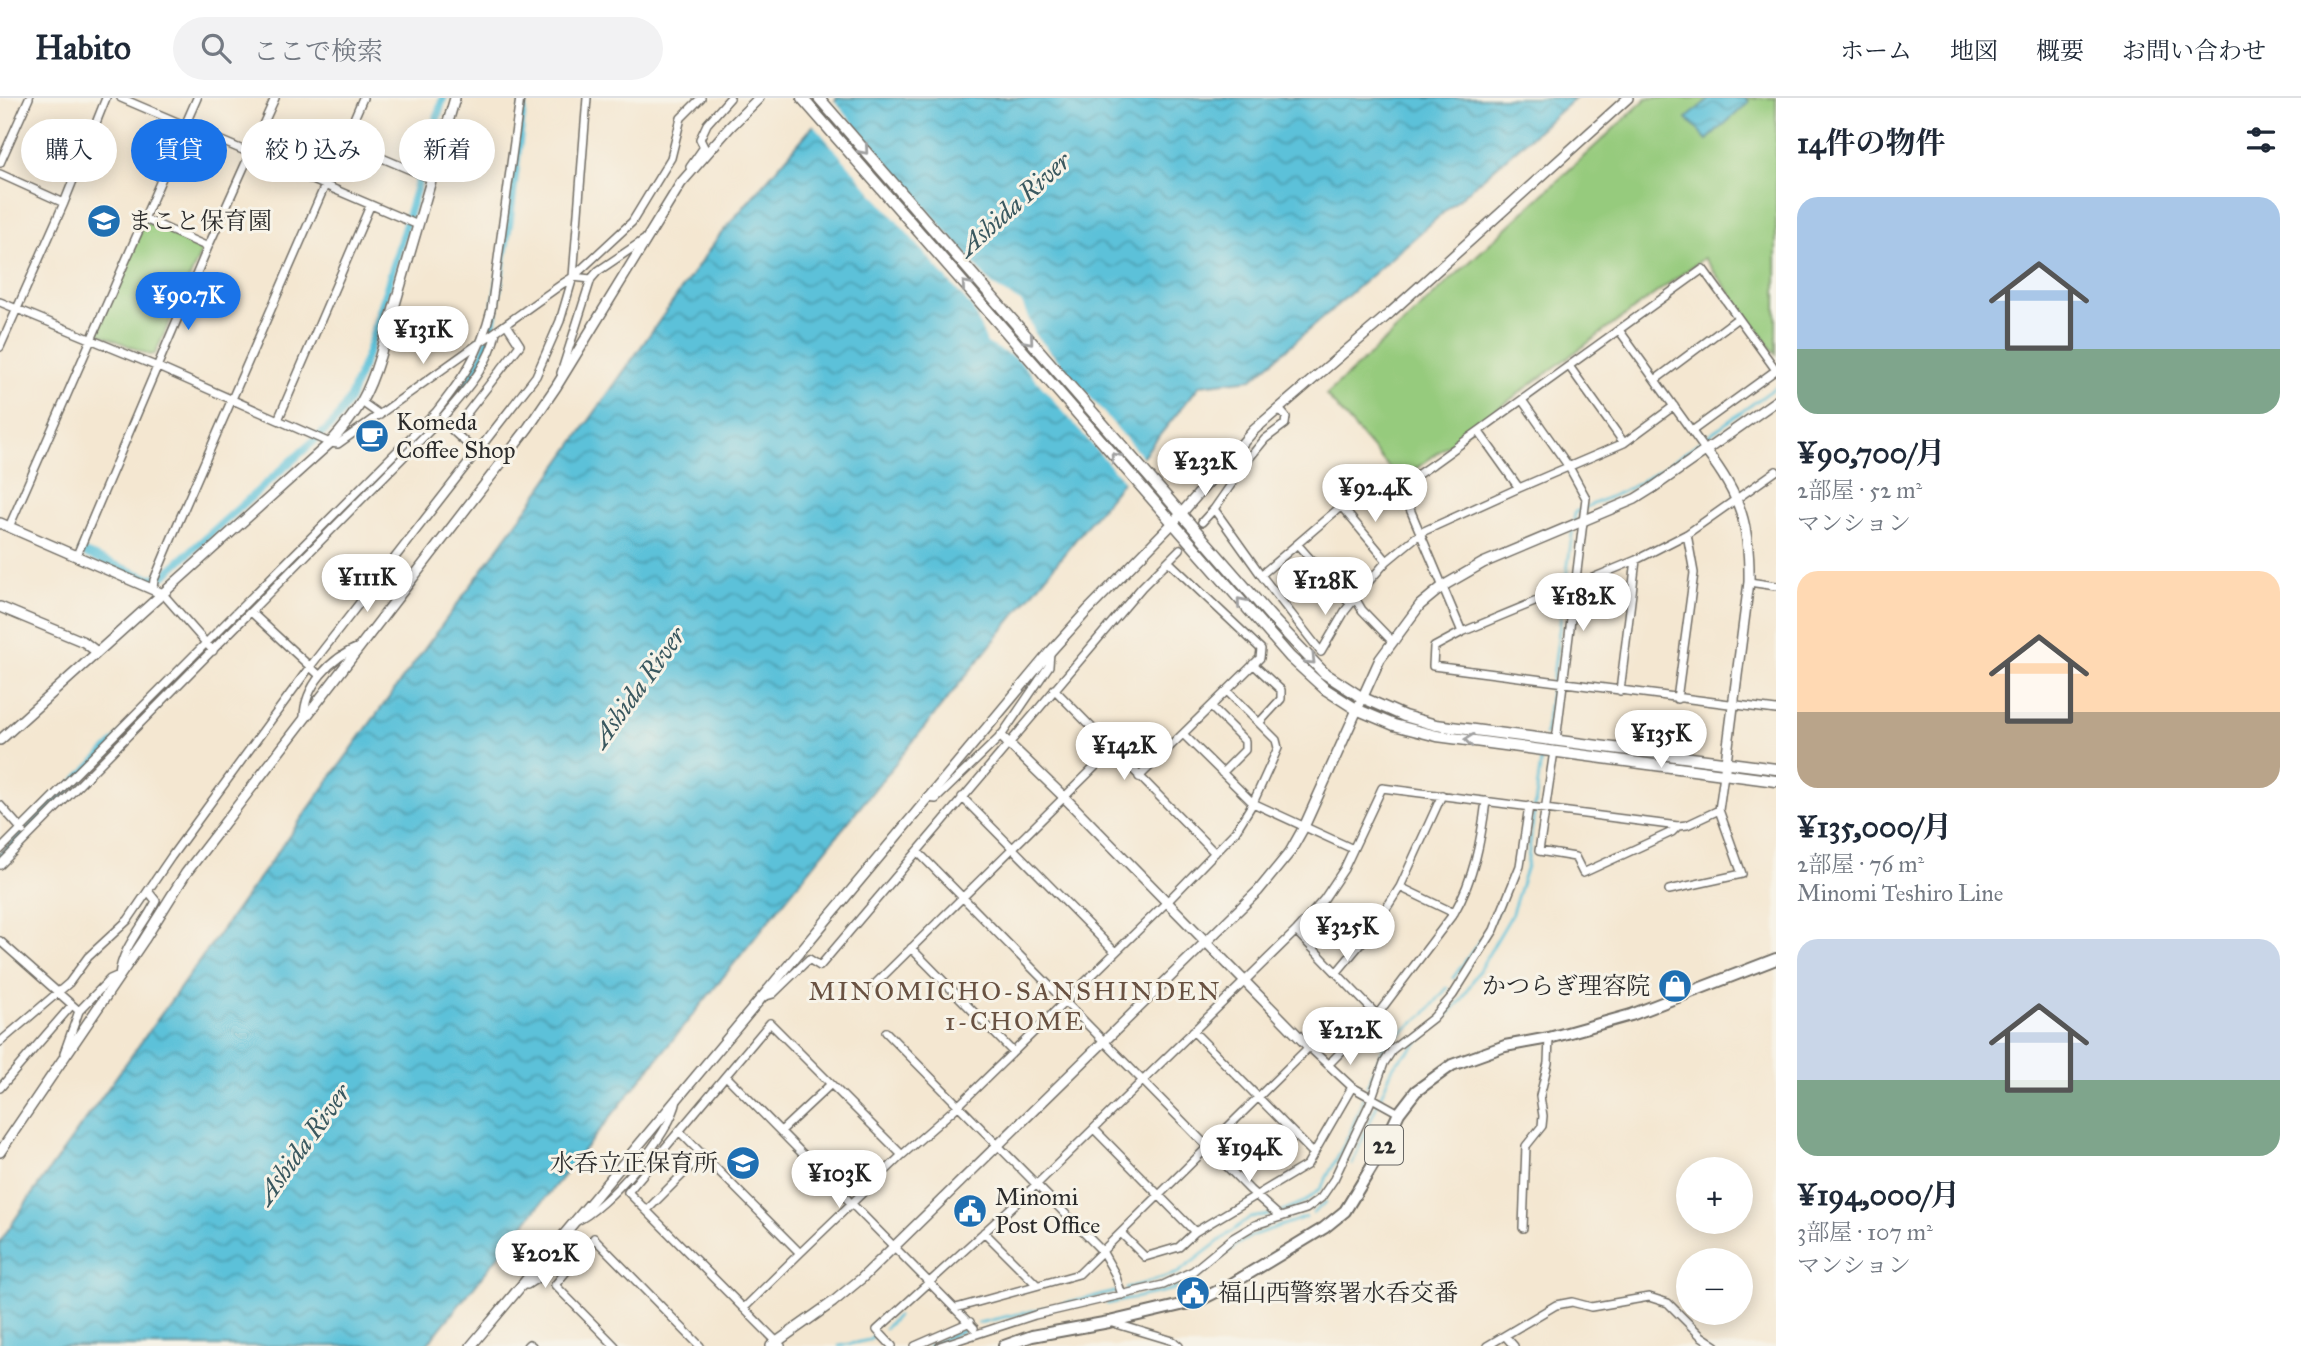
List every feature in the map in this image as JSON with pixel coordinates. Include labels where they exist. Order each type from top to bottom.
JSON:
[{"type":"main road","points":[[802,98],[1290,657],[1325,689],[1356,709],[1383,721],[1437,736],[1538,744]]},
{"type":"main road","points":[[819,98],[1168,500],[1324,673],[1361,697],[1404,716],[1436,725],[1538,744],[1776,781]]},
{"type":"main road","points":[[1552,746],[1776,769]]},
{"type":"main road","name":"22","points":[[1004,1346],[1032,1336],[1109,1322],[1198,1301],[1230,1285],[1324,1228],[1345,1211],[1379,1155],[1399,1113],[1416,1091],[1452,1065],[1506,1046],[1549,1038],[1631,1015],[1776,959]]},
{"type":"street","points":[[0,163],[29,98]]},
{"type":"street","points":[[0,347],[64,203],[106,98]]},
{"type":"street","points":[[121,98],[168,119]]},
{"type":"street","points":[[187,119],[197,98]]},
{"type":"street","points":[[265,119],[275,98]]},
{"type":"street","points":[[354,119],[363,98]]},
{"type":"street","points":[[449,119],[455,98]]},
{"type":"street","points":[[0,865],[25,834],[436,412],[465,375],[482,343],[491,310],[520,98]]},
{"type":"street","points":[[0,1042],[69,982],[88,957],[128,920],[309,668],[536,376],[560,321],[573,277],[587,98]]},
{"type":"street","points":[[0,302],[158,367],[330,443],[338,444],[573,277],[632,222],[671,158],[681,118],[701,98]]},
{"type":"street","points":[[0,1152],[5,1140],[64,1059],[186,873],[528,428],[704,146],[700,139],[702,131],[730,98]]},
{"type":"street","points":[[681,183],[759,98]]},
{"type":"street","points":[[471,1346],[1050,652],[1173,523],[1254,430],[1390,313],[1628,98]]},
{"type":"street","points":[[77,555],[241,172]]},
{"type":"street","points":[[0,174],[64,203]]},
{"type":"street","points":[[161,182],[92,340],[5,525],[153,588],[163,594],[209,647]]},
{"type":"street","points":[[318,182],[418,225]]},
{"type":"street","points":[[153,588],[177,523],[326,182]]},
{"type":"street","points":[[0,740],[330,443],[363,403],[371,386],[431,182]]},
{"type":"street","points":[[278,420],[370,206]]},
{"type":"street","points":[[145,219],[208,247]]},
{"type":"street","points":[[556,387],[591,279],[598,271],[648,237]]},
{"type":"street","points":[[1261,575],[1373,479],[1414,477],[1703,269],[1776,370],[1694,434]]},
{"type":"street","points":[[573,277],[591,279]]},
{"type":"street","points":[[1655,380],[1738,318]]},
{"type":"street","points":[[476,452],[453,431],[520,345],[507,325]]},
{"type":"street","points":[[1619,330],[1726,476],[1737,498],[1746,528],[1749,582],[1719,810],[1742,874],[1669,890]]},
{"type":"street","points":[[209,647],[251,612],[467,389],[486,359],[495,333]]},
{"type":"street","points":[[1569,366],[1624,443]]},
{"type":"street","points":[[1522,400],[1569,467],[1586,498],[1568,588],[1555,683],[1552,746],[1539,851],[1575,857],[1583,873],[1672,832],[1678,826]]},
{"type":"street","points":[[622,1185],[776,1344],[833,1302],[896,1246],[1258,891],[1290,852],[1304,827],[1380,659],[1420,605],[1443,586],[1483,563],[1651,489],[1704,448],[1776,401]]},
{"type":"street","points":[[363,403],[380,415]]},
{"type":"street","points":[[1214,509],[1321,652],[1352,601],[1387,561],[1422,533],[1624,443],[1674,406]]},
{"type":"street","points":[[1202,523],[1265,439],[1285,424],[1286,416],[1279,409]]},
{"type":"street","points":[[1479,432],[1519,488]]},
{"type":"street","points":[[1776,471],[1687,534],[1636,560],[1462,632],[1434,647],[1433,666],[1776,710]]},
{"type":"street","points":[[1402,479],[1407,502],[1462,632]]},
{"type":"street","points":[[1341,506],[1387,561]]},
{"type":"street","points":[[1677,699],[1694,573],[1687,534]]},
{"type":"street","points":[[1297,544],[1392,641]]},
{"type":"street","points":[[927,798],[936,799],[1005,739],[1054,689],[1142,587],[1180,550]]},
{"type":"street","points":[[1620,691],[1636,560]]},
{"type":"street","points":[[1139,778],[1260,658],[1261,649],[1169,562]]},
{"type":"street","points":[[1749,582],[1776,586]]},
{"type":"street","points":[[0,607],[83,642],[97,653]]},
{"type":"street","points":[[251,612],[319,675]]},
{"type":"street","points":[[304,721],[304,712],[319,675],[352,649],[361,646]]},
{"type":"street","points":[[763,996],[773,994],[809,959],[820,966],[918,852],[1005,739],[1049,666],[1050,652]]},
{"type":"street","points":[[1253,664],[1280,690],[1281,699],[1259,723]]},
{"type":"street","points":[[1054,689],[1215,853]]},
{"type":"street","points":[[744,1308],[902,1155],[959,1105],[1235,832],[1253,803],[1278,748],[1276,740],[1227,691]]},
{"type":"street","points":[[1211,707],[1245,741],[1245,750],[1222,773]]},
{"type":"street","points":[[1183,734],[1253,803],[1353,849]]},
{"type":"street","points":[[1005,739],[1309,1047],[1352,1087],[1399,1113]]},
{"type":"street","points":[[875,984],[1112,750]]},
{"type":"street","points":[[892,1346],[877,1330],[1037,1184],[1296,931],[1324,899],[1344,869],[1382,788],[1678,826],[1719,810]]},
{"type":"street","points":[[1336,972],[1373,929],[1400,887],[1441,795]]},
{"type":"street","points":[[962,797],[1115,952]]},
{"type":"street","points":[[1328,1065],[1377,1015],[1464,897],[1480,850],[1486,801]]},
{"type":"street","points":[[0,805],[25,834]]},
{"type":"street","points":[[940,1346],[992,1327],[1178,1279],[1255,1225],[1306,1209],[1321,1198],[1376,1101],[1384,1063],[1393,1049],[1433,1018],[1453,995],[1494,930],[1520,866],[1530,806]]},
{"type":"street","points":[[0,850],[25,834]]},
{"type":"street","points":[[918,852],[1277,1214]]},
{"type":"street","points":[[1400,887],[1454,913]]},
{"type":"street","points":[[119,975],[120,965],[131,941],[156,901],[148,891]]},
{"type":"street","points":[[1296,931],[1377,1015]]},
{"type":"street","points":[[0,941],[79,1011]]},
{"type":"street","points":[[911,948],[1013,1052]]},
{"type":"street","points":[[64,1059],[79,1011],[110,979],[119,975]]},
{"type":"street","points":[[0,1088],[71,1006]]},
{"type":"street","points":[[628,1192],[770,1023],[902,1155]]},
{"type":"street","points":[[1193,1031],[1314,1154]]},
{"type":"street","points":[[886,1032],[1102,1251],[1115,1274],[1122,1295]]},
{"type":"street","points":[[1523,1227],[1526,1146],[1542,1126],[1540,1096],[1548,1063],[1549,1038]]},
{"type":"street","points":[[956,1308],[1079,1274],[1309,1047]]},
{"type":"street","points":[[726,1076],[972,1325]]},
{"type":"street","points":[[781,1132],[831,1084]]},
{"type":"street","points":[[1121,1233],[1145,1257],[1180,1247],[1195,1233],[1307,1165],[1352,1087]]},
{"type":"street","points":[[575,1222],[585,1218],[622,1185],[644,1159],[674,1112],[677,1100]]},
{"type":"street","points":[[1094,1129],[1195,1233]]},
{"type":"street","points":[[680,1132],[800,1253]]},
{"type":"street","points":[[647,1210],[702,1155]]},
{"type":"street","points":[[985,1232],[1037,1285]]},
{"type":"street","points":[[615,1346],[555,1285],[594,1238],[695,1344]]},
{"type":"street","points":[[522,1285],[527,1285],[562,1262],[572,1264]]},
{"type":"street","points":[[1487,1346],[1506,1337],[1538,1314],[1565,1303],[1591,1307],[1649,1297],[1668,1303],[1701,1336],[1716,1346]]},
{"type":"street","points":[[1109,1322],[1179,1346]]},
{"type":"street","points":[[915,1346],[972,1325],[992,1327]]},
{"type":"street","points":[[952,1341],[972,1325]]},
{"type":"street","points":[[1506,1337],[1514,1346]]},
{"type":"green space","points":[[1647,98],[1776,98],[1776,355],[1704,258],[1414,470],[1392,471],[1326,395]]},
{"type":"green space","points":[[145,221],[203,248],[155,354],[150,355],[96,332]]},
{"type":"water","name":"Ashida River","points":[[837,98],[1575,98],[1252,379],[1200,385],[426,1346],[0,1346],[0,1242],[30,1197],[534,499],[719,236]]},
{"type":"water","points":[[1710,98],[1745,98],[1749,102],[1707,140],[1687,118]]},
{"type":"pier","points":[[832,98],[992,285],[1022,303],[1035,334],[1144,459],[1125,483],[1019,360],[987,343],[973,309],[811,122]]},
{"type":"waterway","points":[[82,552],[148,578],[162,577],[337,419],[349,400],[368,352],[443,98]]},
{"type":"waterway","points":[[0,858],[415,441],[463,388],[482,358],[490,337],[510,218],[524,98]]},
{"type":"waterway","points":[[1565,586],[1575,512],[1630,488],[1666,466],[1776,387]]},
{"type":"waterway","points":[[1545,735],[1564,593]]},
{"type":"waterway","points":[[1446,1016],[1461,1001],[1511,916],[1527,866],[1542,752]]},
{"type":"waterway","points":[[1453,978],[1484,935],[1502,901]]},
{"type":"waterway","points":[[1367,1086],[1384,1046],[1425,1014],[1448,987]]},
{"type":"waterway","points":[[1352,1164],[1394,1065],[1429,1032]]},
{"type":"waterway","points":[[1282,1211],[1306,1201],[1321,1188],[1350,1133],[1363,1098]]},
{"type":"waterway","points":[[1313,1213],[1326,1202]]},
{"type":"waterway","points":[[1126,1289],[1178,1273],[1249,1218],[1273,1214]]},
{"type":"waterway","points":[[1107,1304],[1175,1289],[1207,1270],[1236,1245],[1254,1235],[1306,1217]]},
{"type":"waterway","points":[[978,1323],[1115,1292]]},
{"type":"waterway","points":[[885,1328],[897,1316]]},
{"type":"waterway","points":[[928,1346],[966,1329]]},
{"type":"waterway","points":[[839,1346],[869,1340],[876,1335]]},
{"type":"tunnel","points":[[1180,549],[1202,522]]},
{"type":"place","name":"まこと保育園","points":[[104,221]]},
{"type":"place","name":"Komeda Coffee Shop","points":[[372,436]]},
{"type":"place","name":"かつらぎ理容院","points":[[1675,986]]},
{"type":"place","name":"水呑立正保育所","points":[[743,1163]]},
{"type":"place","name":"Minomi Post Office","points":[[970,1211]]},
{"type":"place","name":"福山西警察署水呑交番","points":[[1193,1293]]},
{"type":"district","name":"MINOMICHO-SANSHINDEN 1-CHOME","points":[[1015,1006]]}]
